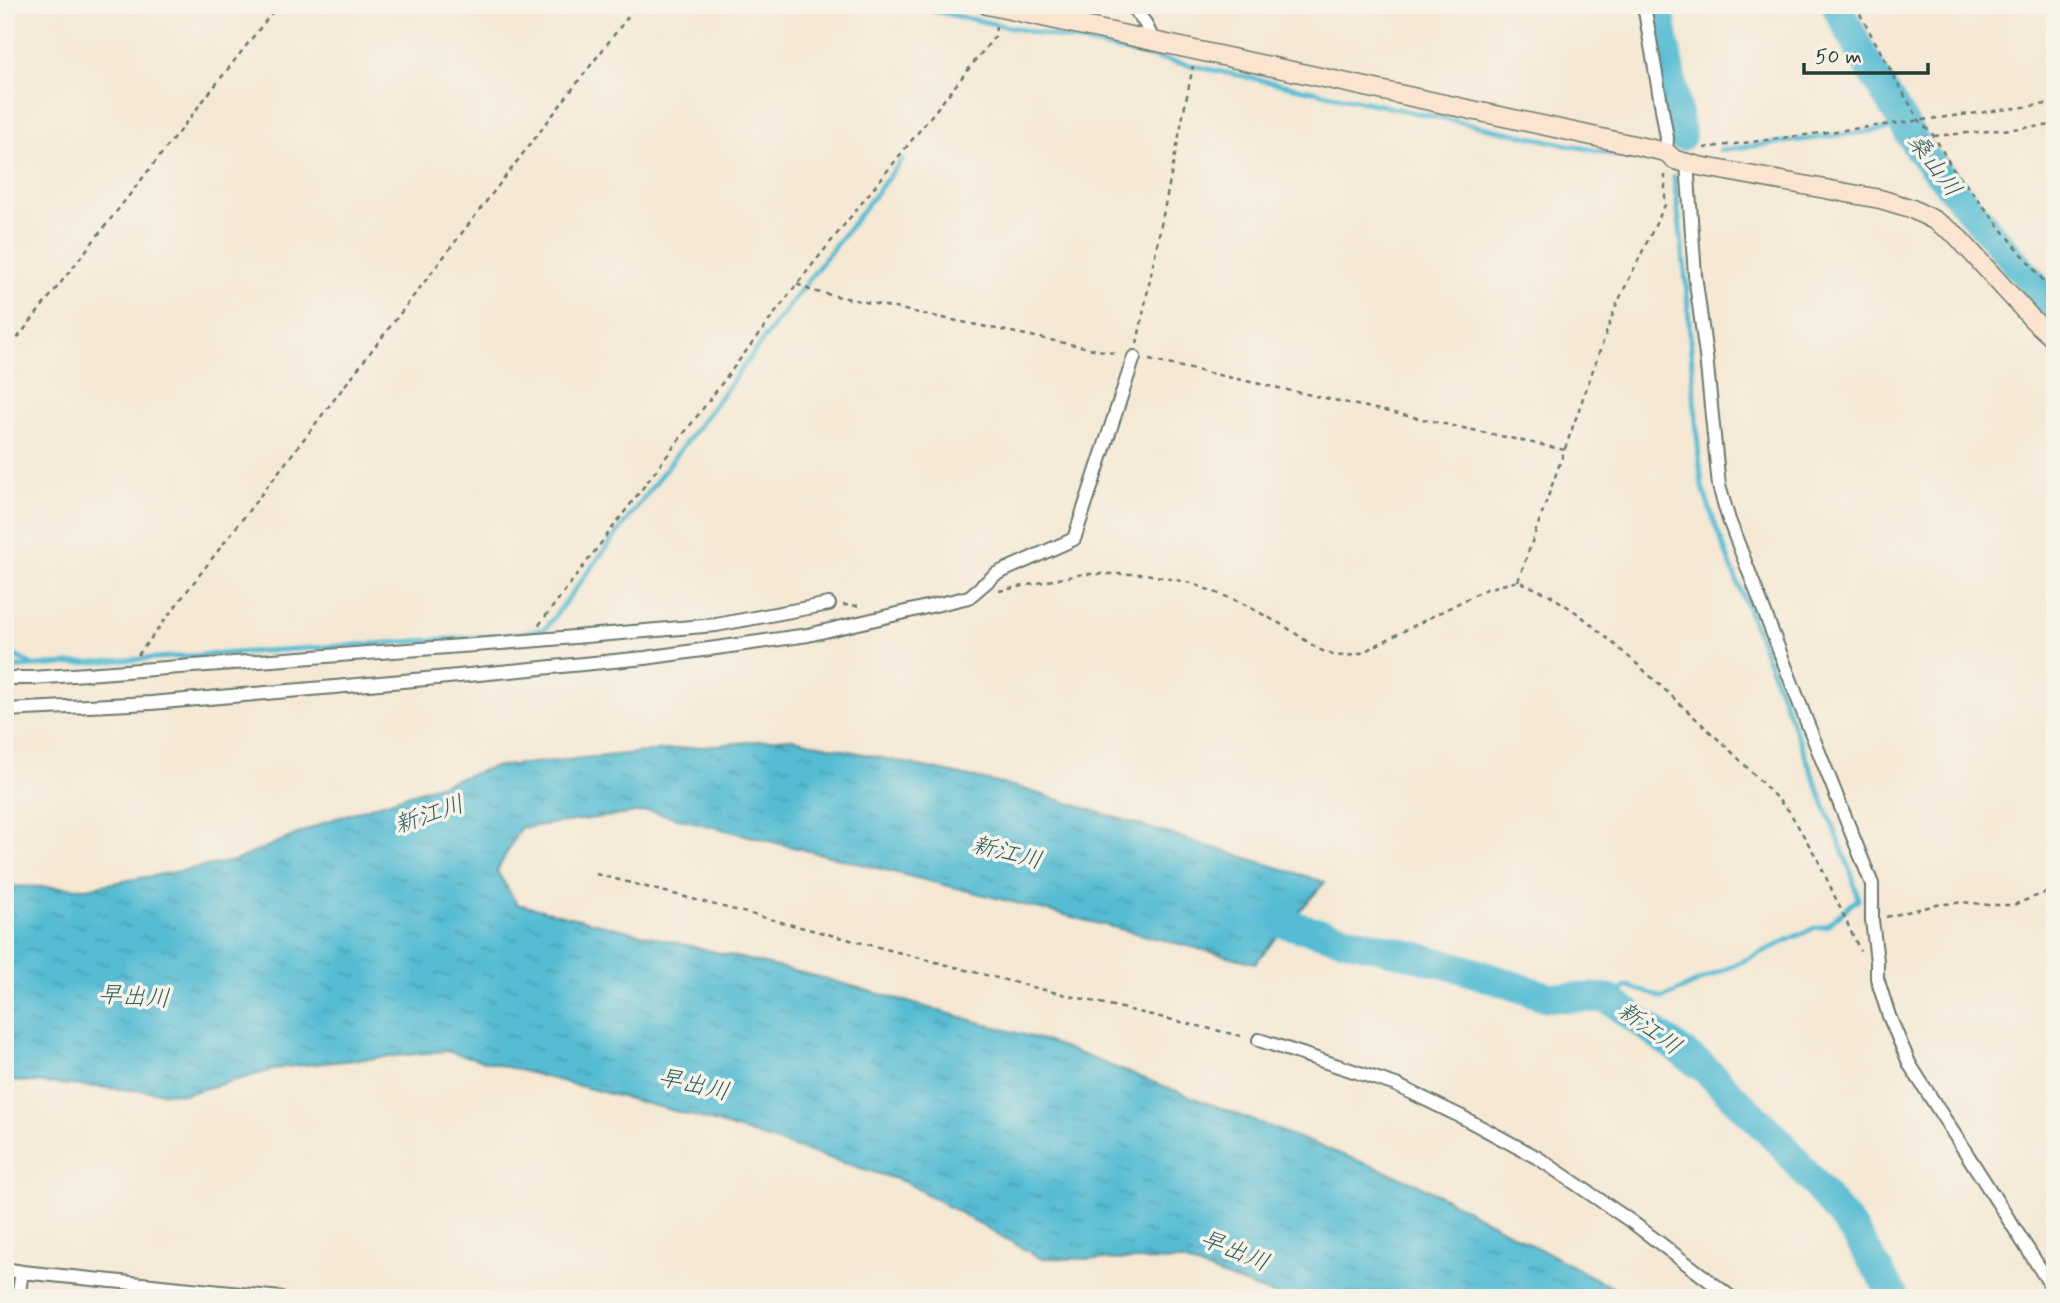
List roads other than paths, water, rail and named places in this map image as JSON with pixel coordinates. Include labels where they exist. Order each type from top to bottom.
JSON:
[{"type":"street","points":[[1132,5],[1153,40]]},
{"type":"street","points":[[1644,5],[1667,138],[1666,152]]},
{"type":"street","points":[[992,6],[1666,152],[1675,160],[1693,165],[1880,199],[1910,208],[1955,234],[2033,320],[2055,340]]},
{"type":"street","points":[[1693,165],[1695,275],[1719,486],[1729,520],[1872,884],[1877,978],[1889,1017],[1910,1065],[2055,1292]]},
{"type":"street","points":[[5,710],[151,703],[645,658],[808,635],[969,597],[996,574],[1074,539],[1134,357]]},
{"type":"street","points":[[5,678],[716,625],[830,604]]},
{"type":"street","points":[[1259,1040],[1396,1085],[1538,1158],[1632,1222],[1732,1298]]},
{"type":"street","points":[[5,1269],[281,1298]]},
{"type":"street","points":[[18,1298],[22,1272]]},
{"type":"water","name":"早出川","points":[[789,738],[1017,787],[1325,882],[1255,963],[650,811],[520,828],[497,871],[517,904],[827,979],[1049,1042],[1416,1183],[1632,1298],[1282,1298],[1183,1261],[1040,1258],[905,1182],[701,1118],[446,1051],[284,1067],[185,1094],[5,1080],[5,886],[86,888],[234,861],[328,821],[493,767]]},
{"type":"waterway","points":[[905,5],[1630,158]]},
{"type":"waterway","points":[[1658,5],[1681,136]]},
{"type":"waterway","name":"桑山川","points":[[1836,5],[1864,58],[1920,151],[2055,309]]},
{"type":"waterway","points":[[1720,150],[1905,127]]},
{"type":"waterway","points":[[5,668],[508,635],[545,629],[902,160]]},
{"type":"waterway","points":[[1607,998],[1628,986],[1663,998],[1814,928],[1826,926],[1858,899],[1852,875],[1702,486],[1686,280],[1674,176]]},
{"type":"waterway","points":[[5,651],[35,666]]},
{"type":"waterway","name":"新江川","points":[[1251,915],[1457,967],[1548,997],[1607,998],[1704,1068],[1780,1142],[1855,1233],[1895,1298]]}]
